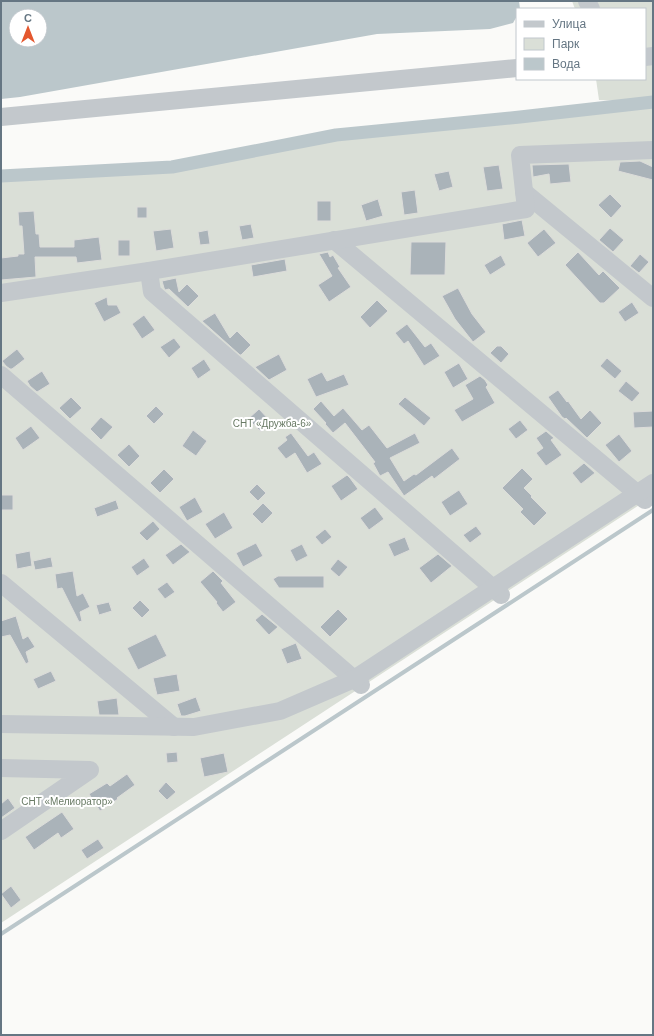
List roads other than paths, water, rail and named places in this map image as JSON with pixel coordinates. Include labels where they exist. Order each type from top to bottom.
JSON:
[{"type":"street","points":[[1,117],[516,68]]},
{"type":"street","points":[[1,293],[149,271],[526,209],[520,156],[653,150]]},
{"type":"street","points":[[524,192],[653,298]]},
{"type":"street","points":[[334,240],[645,497]]},
{"type":"street","points":[[149,271],[152,292],[497,591]]},
{"type":"street","points":[[1,375],[358,682]]},
{"type":"street","points":[[1,734],[195,738],[284,721],[358,682],[645,497],[653,483]]},
{"type":"street","points":[[1,583],[174,727]]},
{"type":"street","points":[[1,724],[194,727],[280,711],[358,682]]},
{"type":"street","points":[[1,768],[90,770],[1,831]]},
{"type":"water","points":[[1,1],[519,1],[520,8],[516,8],[516,18],[513,23],[490,29],[377,34],[20,97],[1,99]]},
{"type":"waterway","points":[[1,176],[172,167],[336,135],[653,102]]},
{"type":"waterway","points":[[1,934],[653,510]]},
{"type":"park label","name":"СНТ «Дружба-6»","points":[[272,423]]},
{"type":"park label","name":"СНТ «Мелиоратор»","points":[[67,801]]}]
